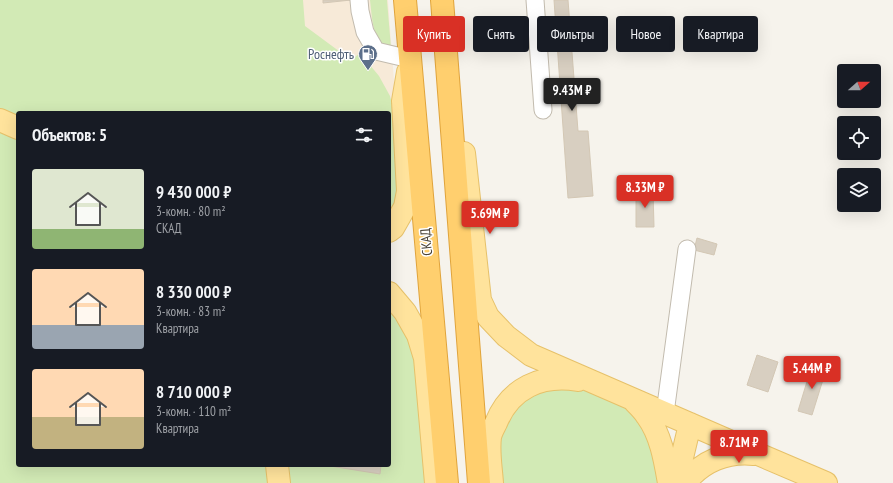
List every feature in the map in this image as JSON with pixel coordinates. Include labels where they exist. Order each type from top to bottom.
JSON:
[{"type":"highway","name":"СКАД","points":[[405,0],[447,483]]},
{"type":"highway","points":[[442,0],[443,16]]},
{"type":"highway","points":[[445,52],[479,483]]},
{"type":"main road","points":[[445,52],[459,113],[480,300],[488,317],[506,336],[532,355],[826,483]]},
{"type":"main road","points":[[391,230],[405,207],[408,191],[403,101],[410,59]]},
{"type":"main road","points":[[0,120],[16,127]]},
{"type":"main road","points":[[391,295],[405,312],[418,335],[425,358],[436,483]]},
{"type":"main road","points":[[492,483],[490,436],[500,413],[520,390],[534,383],[550,378],[568,378],[593,382]]},
{"type":"main road","points":[[631,398],[647,415],[656,430],[664,454],[669,483]]},
{"type":"main road","points":[[676,483],[690,424]]},
{"type":"main road","points":[[685,483],[691,476],[711,461],[726,455],[741,453],[758,454]]},
{"type":"main road","points":[[277,467],[279,483]]},
{"type":"lane","points":[[359,0],[365,32],[376,50],[410,59]]},
{"type":"lane","points":[[535,0],[543,110]]},
{"type":"lane","points":[[665,413],[687,248]]},
{"type":"shaded area","name":"Роснефть","points":[[297,0],[388,0],[397,122],[391,115],[391,111],[387,111],[299,28]]},
{"type":"green space","points":[[0,0],[303,0],[305,26],[351,60],[360,53],[379,76],[390,96],[397,122],[401,190],[391,217],[391,111],[16,111],[16,119],[0,112]]},
{"type":"green space","points":[[370,0],[387,0],[391,48],[383,48],[379,42],[373,25]]},
{"type":"green space","points":[[0,130],[16,137],[16,467],[391,467],[391,305],[398,312],[418,366],[429,483],[0,483]]},
{"type":"green space","points":[[568,384],[626,405],[643,421],[662,483],[497,483],[495,449],[505,417],[523,395]]},
{"type":"building","points":[[323,0],[351,0],[323,3]]},
{"type":"building","points":[[554,0],[568,0],[569,16],[555,16]]},
{"type":"building","points":[[558,52],[572,52],[578,131],[588,131],[593,196],[568,198]]},
{"type":"building","points":[[653,191],[654,227],[636,227],[636,192]]},
{"type":"building","points":[[697,238],[717,244],[714,255],[694,250]]},
{"type":"building","points":[[757,355],[778,362],[768,392],[747,385]]},
{"type":"building","points":[[812,365],[826,370],[812,415],[798,411]]},
{"type":"building","points":[[336,467],[381,467],[380,474]]},
{"type":"place","name":"Роснефть","points":[[368,71]]}]
